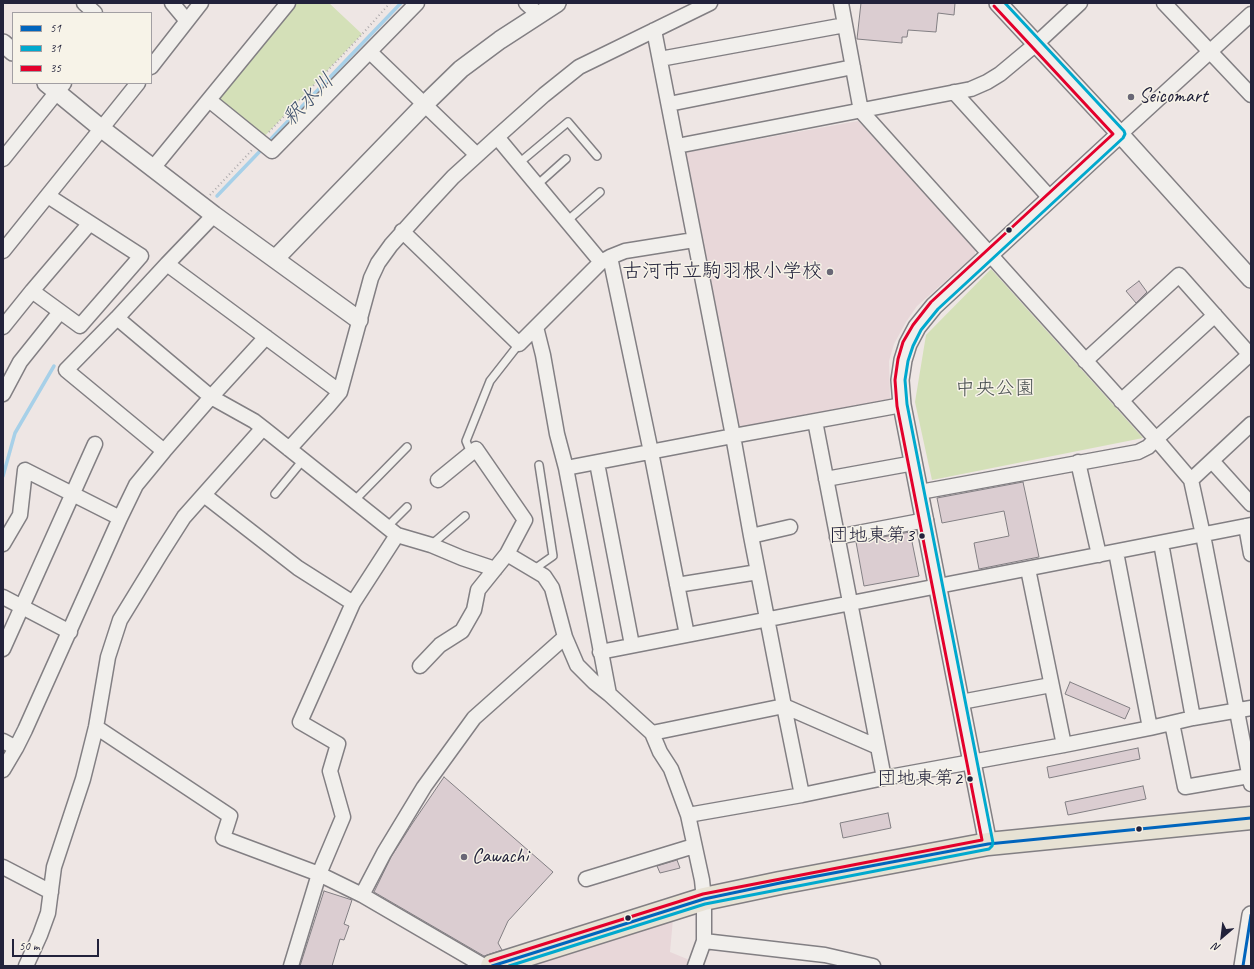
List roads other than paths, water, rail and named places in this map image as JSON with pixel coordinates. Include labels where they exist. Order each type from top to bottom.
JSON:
[{"type":"main road","points":[[492,966],[704,898],[988,844],[1251,818]]},
{"type":"street","points":[[84,3],[94,12]]},
{"type":"street","points":[[172,3],[187,21]]},
{"type":"street","points":[[152,66],[201,3]]},
{"type":"street","points":[[153,168],[288,3]]},
{"type":"street","points":[[209,100],[272,151],[417,3]]},
{"type":"street","points":[[275,259],[424,104],[462,69],[500,40],[532,9],[557,3]]},
{"type":"street","points":[[841,3],[860,111],[1156,439],[1191,480],[1244,709],[1250,780],[1185,788],[1172,723]]},
{"type":"street","points":[[998,3],[1120,134],[1251,279]]},
{"type":"street","points":[[677,146],[971,89],[1000,74],[1036,44],[1080,3]]},
{"type":"street","points":[[1164,3],[1210,52],[1249,89]]},
{"type":"street","points":[[289,449],[340,392],[371,278],[378,263],[402,231],[453,177],[544,95],[579,67],[706,4]]},
{"type":"street","points":[[988,844],[926,520],[902,405],[900,380],[903,360],[908,344],[917,327],[934,306],[1251,14]]},
{"type":"street","points":[[660,59],[845,25]]},
{"type":"street","points":[[654,30],[694,240],[734,436],[751,536],[802,795]]},
{"type":"street","points":[[3,43],[12,51]]},
{"type":"street","points":[[370,52],[477,155]]},
{"type":"street","points":[[669,104],[853,67]]},
{"type":"street","points":[[3,251],[137,84]]},
{"type":"street","points":[[6,150],[56,86],[102,129],[214,215],[359,320]]},
{"type":"street","points":[[954,92],[1051,199]]},
{"type":"street","points":[[497,137],[567,221],[605,260],[651,452],[687,635]]},
{"type":"street","points":[[32,291],[80,326],[141,256],[48,196]]},
{"type":"street","points":[[164,451],[66,370],[214,215]]},
{"type":"street","points":[[3,327],[90,223]]},
{"type":"street","points":[[402,231],[519,344],[605,260],[625,251],[694,240]]},
{"type":"street","points":[[167,264],[340,392]]},
{"type":"street","points":[[920,492],[1138,452],[1148,447],[1250,355],[1179,276],[1086,361]]},
{"type":"street","points":[[3,394],[20,362],[60,312]]},
{"type":"street","points":[[1121,401],[1215,315]]},
{"type":"street","points":[[117,318],[211,397],[264,428],[392,531],[495,569]]},
{"type":"street","points":[[536,328],[544,355],[609,694]]},
{"type":"street","points":[[3,770],[16,748],[136,485],[211,397],[266,337]]},
{"type":"street","points":[[566,468],[902,405]]},
{"type":"street","points":[[815,421],[884,778]]},
{"type":"street","points":[[1191,480],[1251,424]]},
{"type":"street","points":[[26,966],[48,914],[54,868],[76,802],[96,727],[108,657],[120,620],[184,517],[264,428]]},
{"type":"street","points":[[3,649],[23,608],[95,444]]},
{"type":"street","points":[[420,666],[440,645],[462,631],[474,610],[478,590],[507,554],[525,520],[476,449],[438,480]]},
{"type":"street","points":[[1212,461],[1250,500]]},
{"type":"street","points":[[1078,462],[1099,555]]},
{"type":"street","points":[[597,463],[632,645]]},
{"type":"street","points":[[826,479],[914,463]]},
{"type":"street","points":[[3,544],[20,515],[25,470],[120,518]]},
{"type":"street","points":[[204,495],[298,568],[353,603]]},
{"type":"street","points":[[837,537],[926,520]]},
{"type":"street","points":[[600,652],[768,620],[850,602],[1248,526],[1251,554]]},
{"type":"street","points":[[751,536],[790,527]]},
{"type":"street","points":[[291,966],[319,874],[343,817],[330,771],[338,744],[300,722],[353,603],[392,531]]},
{"type":"street","points":[[1161,543],[1193,718]]},
{"type":"street","points":[[1116,552],[1150,728]]},
{"type":"street","points":[[507,554],[544,576],[552,588],[565,637],[577,665],[652,733],[660,752],[671,769],[688,815],[702,880],[704,898],[704,941],[695,966]]},
{"type":"street","points":[[1028,569],[1064,745]]},
{"type":"street","points":[[677,585],[758,572]]},
{"type":"street","points":[[3,597],[70,632]]},
{"type":"street","points":[[362,895],[384,852],[424,787],[474,718],[565,637]]},
{"type":"street","points":[[961,702],[1051,685]]},
{"type":"street","points":[[652,733],[784,706],[878,747]]},
{"type":"street","points":[[688,815],[802,795],[1244,709]]},
{"type":"street","points":[[96,727],[230,816],[223,838],[319,874],[362,895],[484,966]]},
{"type":"street","points":[[3,741],[16,748]]},
{"type":"street","points":[[586,879],[694,846]]},
{"type":"street","points":[[3,867],[51,892]]},
{"type":"street","points":[[1243,966],[1251,915]]},
{"type":"street","points":[[704,941],[825,955],[873,966]]},
{"type":"lane","points":[[519,163],[568,122],[597,156]]},
{"type":"lane","points":[[537,185],[566,159]]},
{"type":"lane","points":[[567,221],[600,192]]},
{"type":"lane","points":[[471,453],[466,440],[490,381],[519,344]]},
{"type":"lane","points":[[354,501],[407,447]]},
{"type":"lane","points":[[275,494],[303,460]]},
{"type":"lane","points":[[533,570],[553,556],[539,465]]},
{"type":"lane","points":[[392,531],[407,506]]},
{"type":"lane","points":[[431,545],[465,516]]},
{"type":"waterway","name":"釈水川","points":[[267,143],[401,3]]},
{"type":"waterway","name":"釈水川","points":[[217,196],[263,148]]},
{"type":"waterway","name":"釈水川","points":[[3,476],[15,433],[54,366]]},
{"type":"place","name":"Seicomart","points":[[1131,97]]},
{"type":"place","name":"古河市立駒羽根小学校","points":[[830,272]]},
{"type":"place","name":"団地東第3","points":[[922,536]]},
{"type":"place","name":"団地東第2","points":[[970,779]]},
{"type":"place","name":"Cawachi","points":[[464,857]]},
{"type":"park label","name":"中央公園","points":[[995,389]]}]
